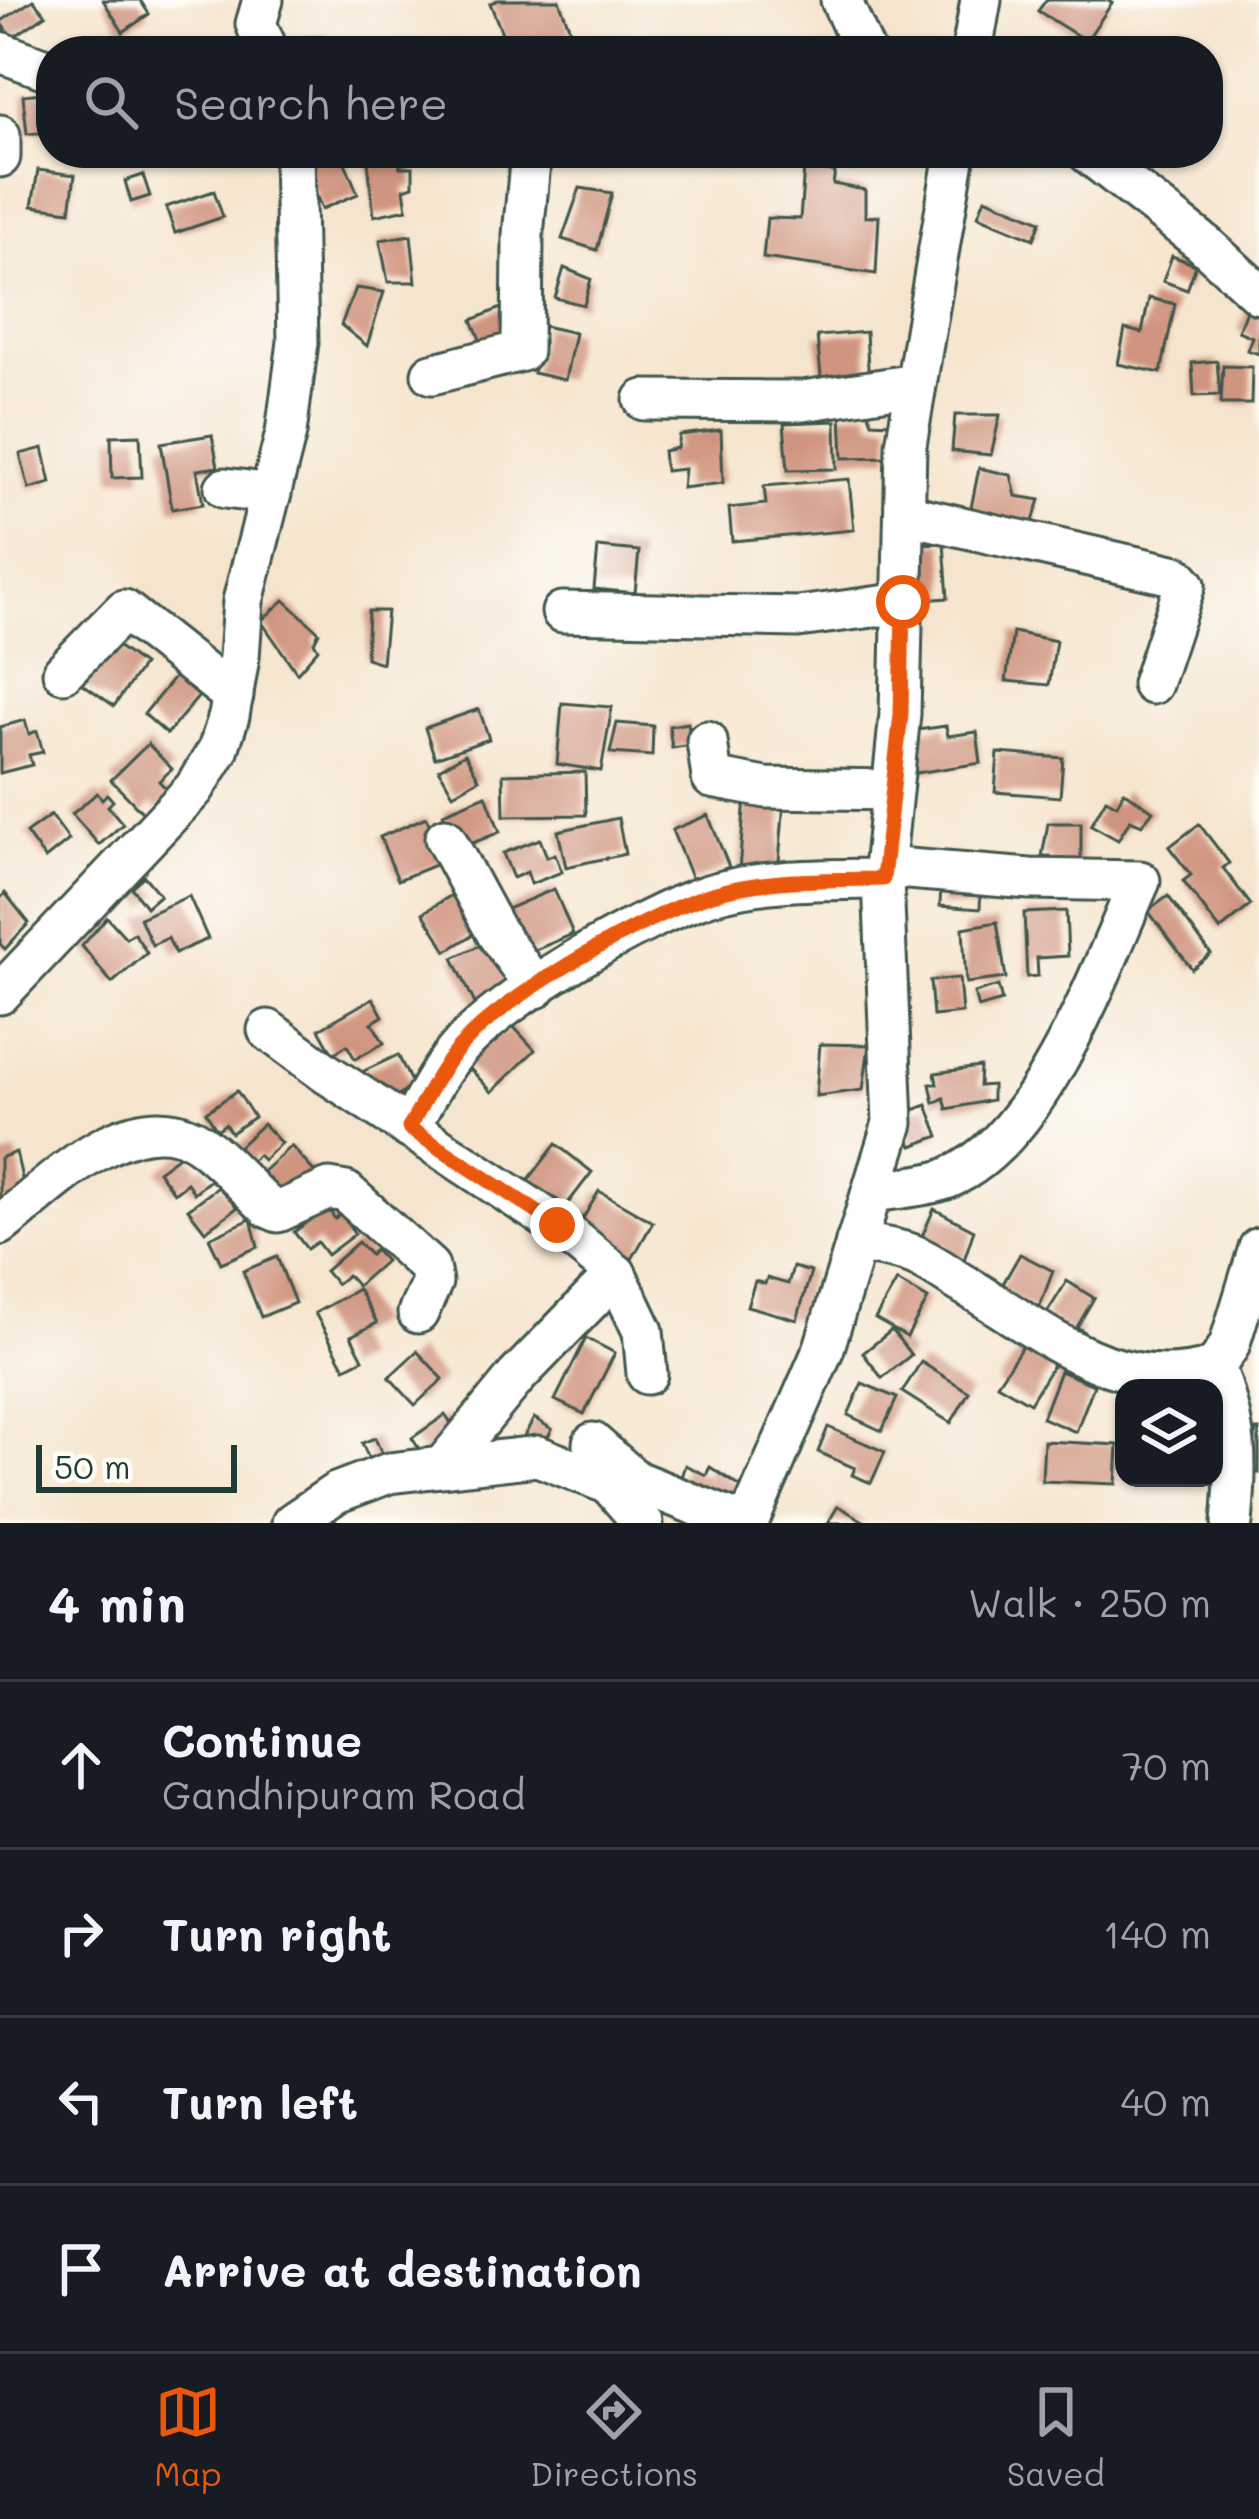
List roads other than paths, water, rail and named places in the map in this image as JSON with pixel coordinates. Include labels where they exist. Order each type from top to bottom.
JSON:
[{"type":"street","points":[[841,0],[857,36]]},
{"type":"street","points":[[975,36],[981,0]]},
{"type":"street","points":[[0,52],[36,65]]},
{"type":"street","points":[[0,134],[0,157]]},
{"type":"street","points":[[0,994],[194,789],[218,750],[233,696],[243,601],[286,433],[298,342],[295,168]]},
{"type":"street","points":[[432,374],[522,351],[523,235],[530,168]]},
{"type":"street","points":[[593,1443],[637,1481],[744,1523],[824,1348],[893,1124],[884,873],[901,714],[906,445],[952,168]]},
{"type":"street","points":[[1107,168],[1259,294]]},
{"type":"street","points":[[644,400],[803,401],[916,384]]},
{"type":"street","points":[[225,488],[271,494]]},
{"type":"street","points":[[905,514],[1177,576],[1185,585],[1151,684]]},
{"type":"street","points":[[562,612],[798,617],[903,602]]},
{"type":"street","points":[[63,672],[124,610],[233,696]]},
{"type":"street","points":[[707,742],[712,778],[766,788],[892,790]]},
{"type":"street","points":[[446,838],[497,934],[536,988]]},
{"type":"street","points":[[409,1128],[458,1048],[494,1017],[600,947],[669,910],[712,894],[884,873],[1140,881],[1081,1017],[1053,1069],[1009,1131],[965,1169],[943,1180],[872,1192]]},
{"type":"street","points":[[268,1030],[557,1225],[616,1274],[643,1331],[646,1374]]},
{"type":"street","points":[[0,1225],[108,1143],[140,1131],[167,1131],[196,1140],[278,1212],[328,1189],[346,1192],[429,1267],[431,1282],[418,1313]]},
{"type":"street","points":[[856,1242],[914,1255],[1044,1337],[1097,1363],[1162,1378],[1215,1367],[1229,1346],[1259,1248]]},
{"type":"street","points":[[443,1466],[517,1376],[616,1274]]},
{"type":"street","points":[[1215,1367],[1233,1416],[1232,1523]]},
{"type":"street","points":[[292,1523],[336,1493],[389,1473],[538,1456],[609,1484],[643,1523]]}]
